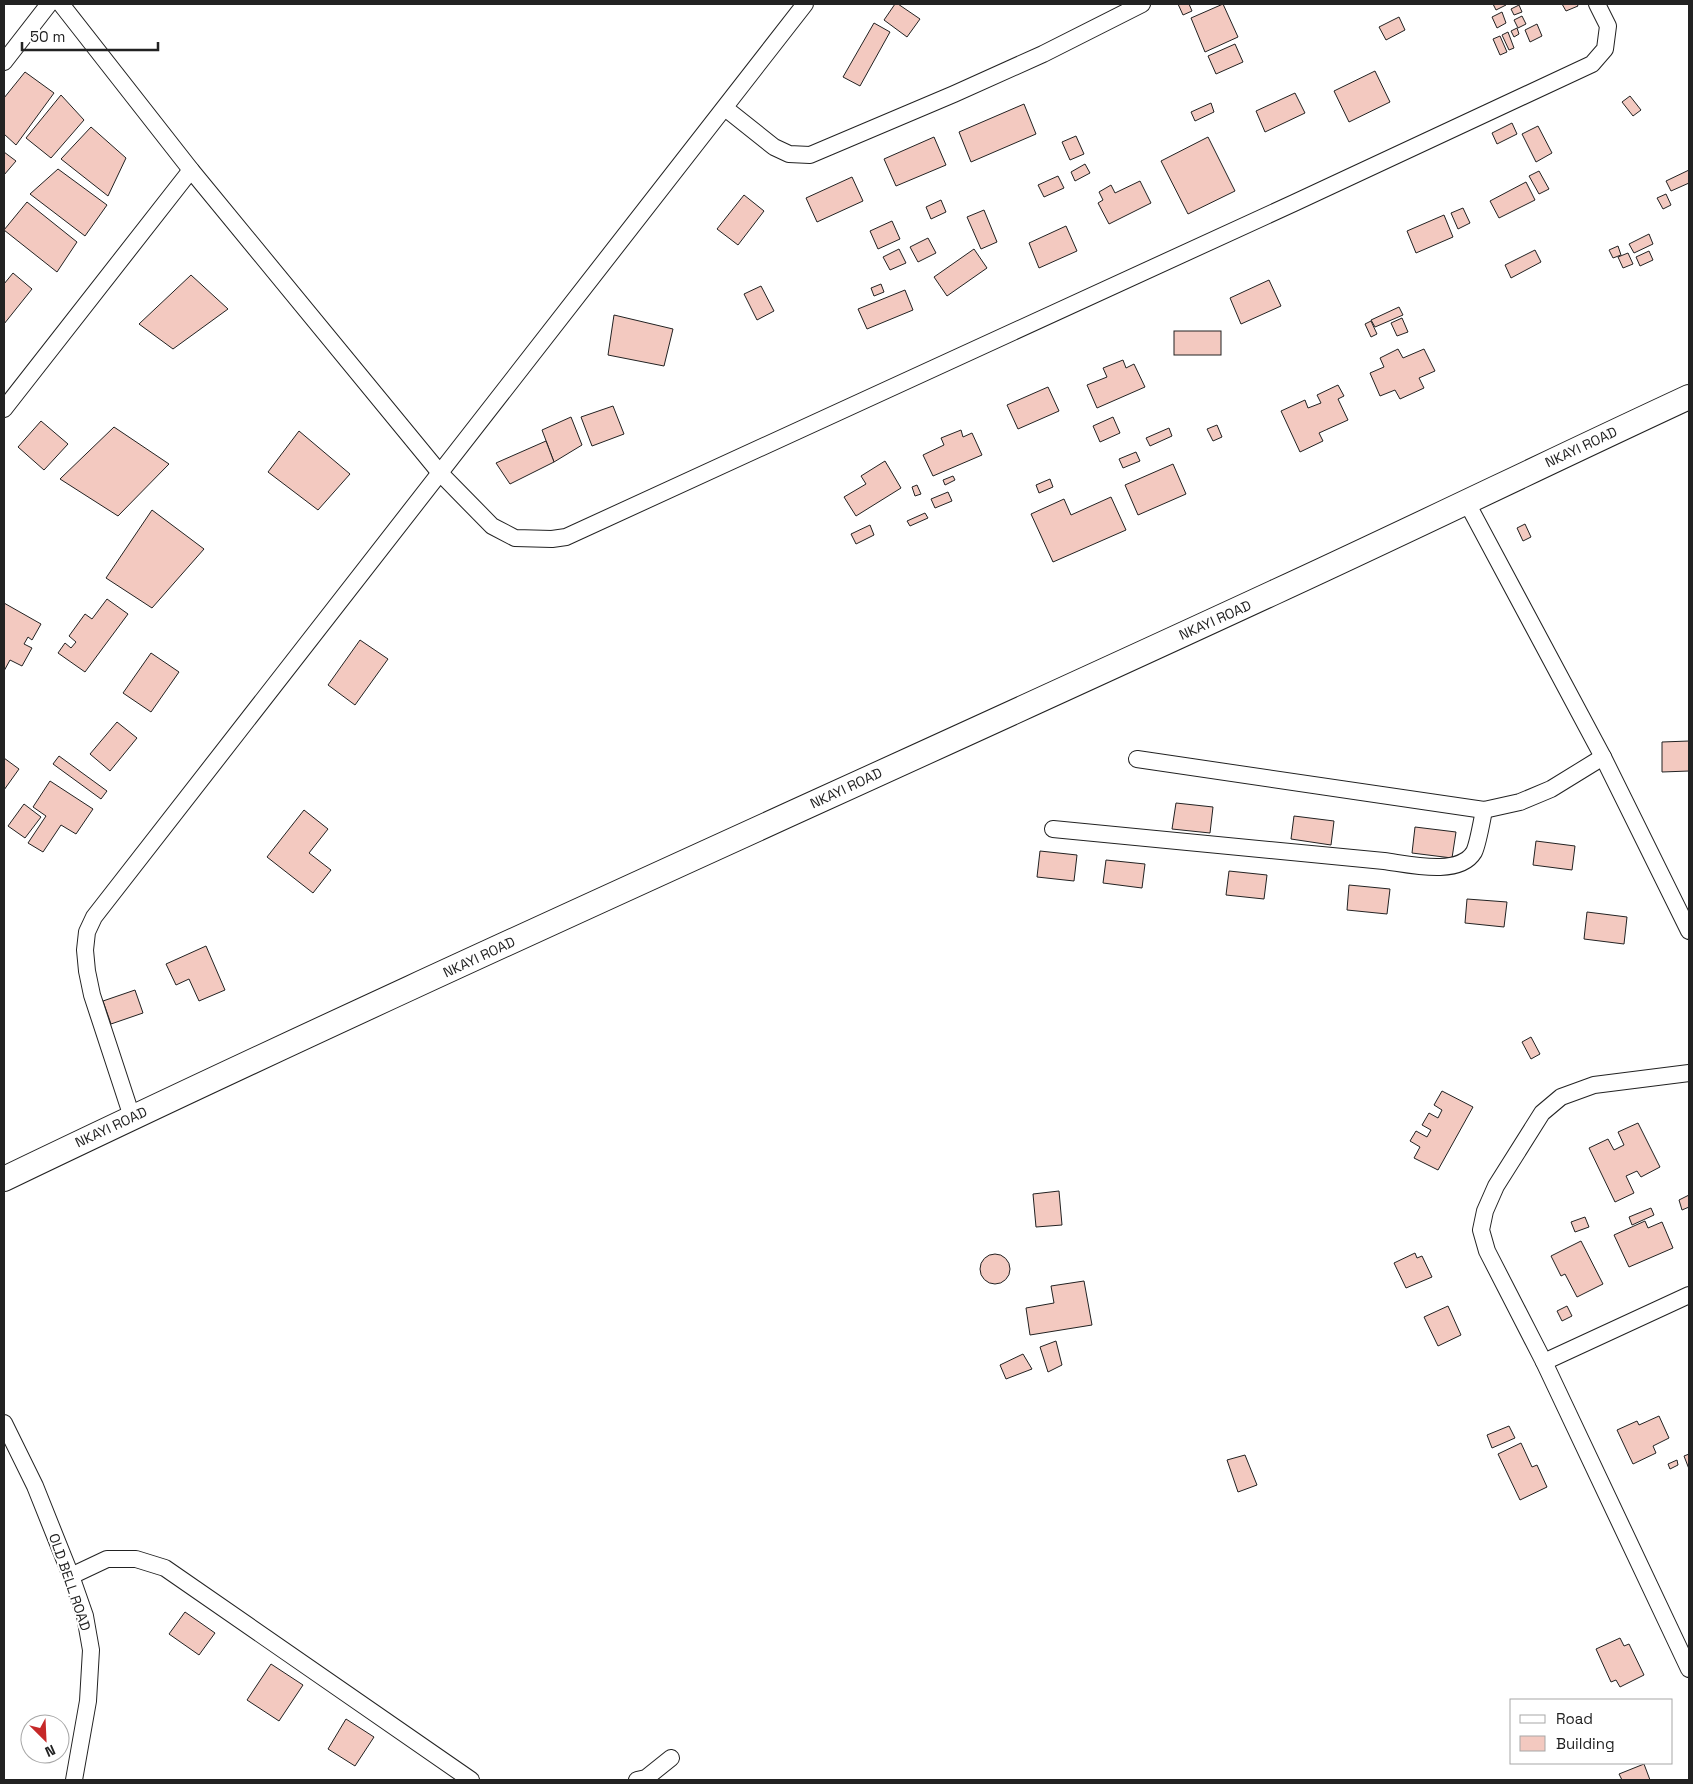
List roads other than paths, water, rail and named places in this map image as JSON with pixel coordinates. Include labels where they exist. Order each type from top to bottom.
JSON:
[{"type":"main road","name":"NKAYI ROAD","points":[[4,1179],[132,1117],[899,763],[1278,591],[1689,397]]},
{"type":"street","points":[[4,62],[49,4]]},
{"type":"street","points":[[61,4],[191,170],[440,473],[492,526],[515,538],[552,539],[566,537],[1592,64],[1605,50],[1608,26],[1597,4]]},
{"type":"street","points":[[132,1117],[92,995],[85,950],[87,932],[94,917],[805,4]]},
{"type":"street","points":[[725,108],[774,147],[789,154],[810,155],[1025,62],[1142,4]]},
{"type":"street","points":[[4,409],[191,170]]},
{"type":"street","points":[[1466,501],[1602,757],[1689,932]]},
{"type":"street","points":[[1137,759],[1484,810],[1520,802],[1551,789],[1602,757]]},
{"type":"street","points":[[1053,829],[1365,859],[1437,868],[1452,866],[1461,862],[1474,851],[1484,810]]},
{"type":"street","points":[[1689,1073],[1594,1085],[1561,1096],[1542,1113],[1496,1186],[1484,1211],[1481,1230],[1487,1250],[1544,1362],[1689,1669]]},
{"type":"street","points":[[1544,1362],[1689,1294]]},
{"type":"street","name":"OLD BELL ROAD","points":[[4,1424],[35,1486],[85,1616],[91,1650],[88,1701],[74,1780]]},
{"type":"street","points":[[71,1576],[107,1559],[136,1559],[164,1568],[471,1780]]},
{"type":"street","points":[[637,1780],[646,1778],[671,1758]]}]
